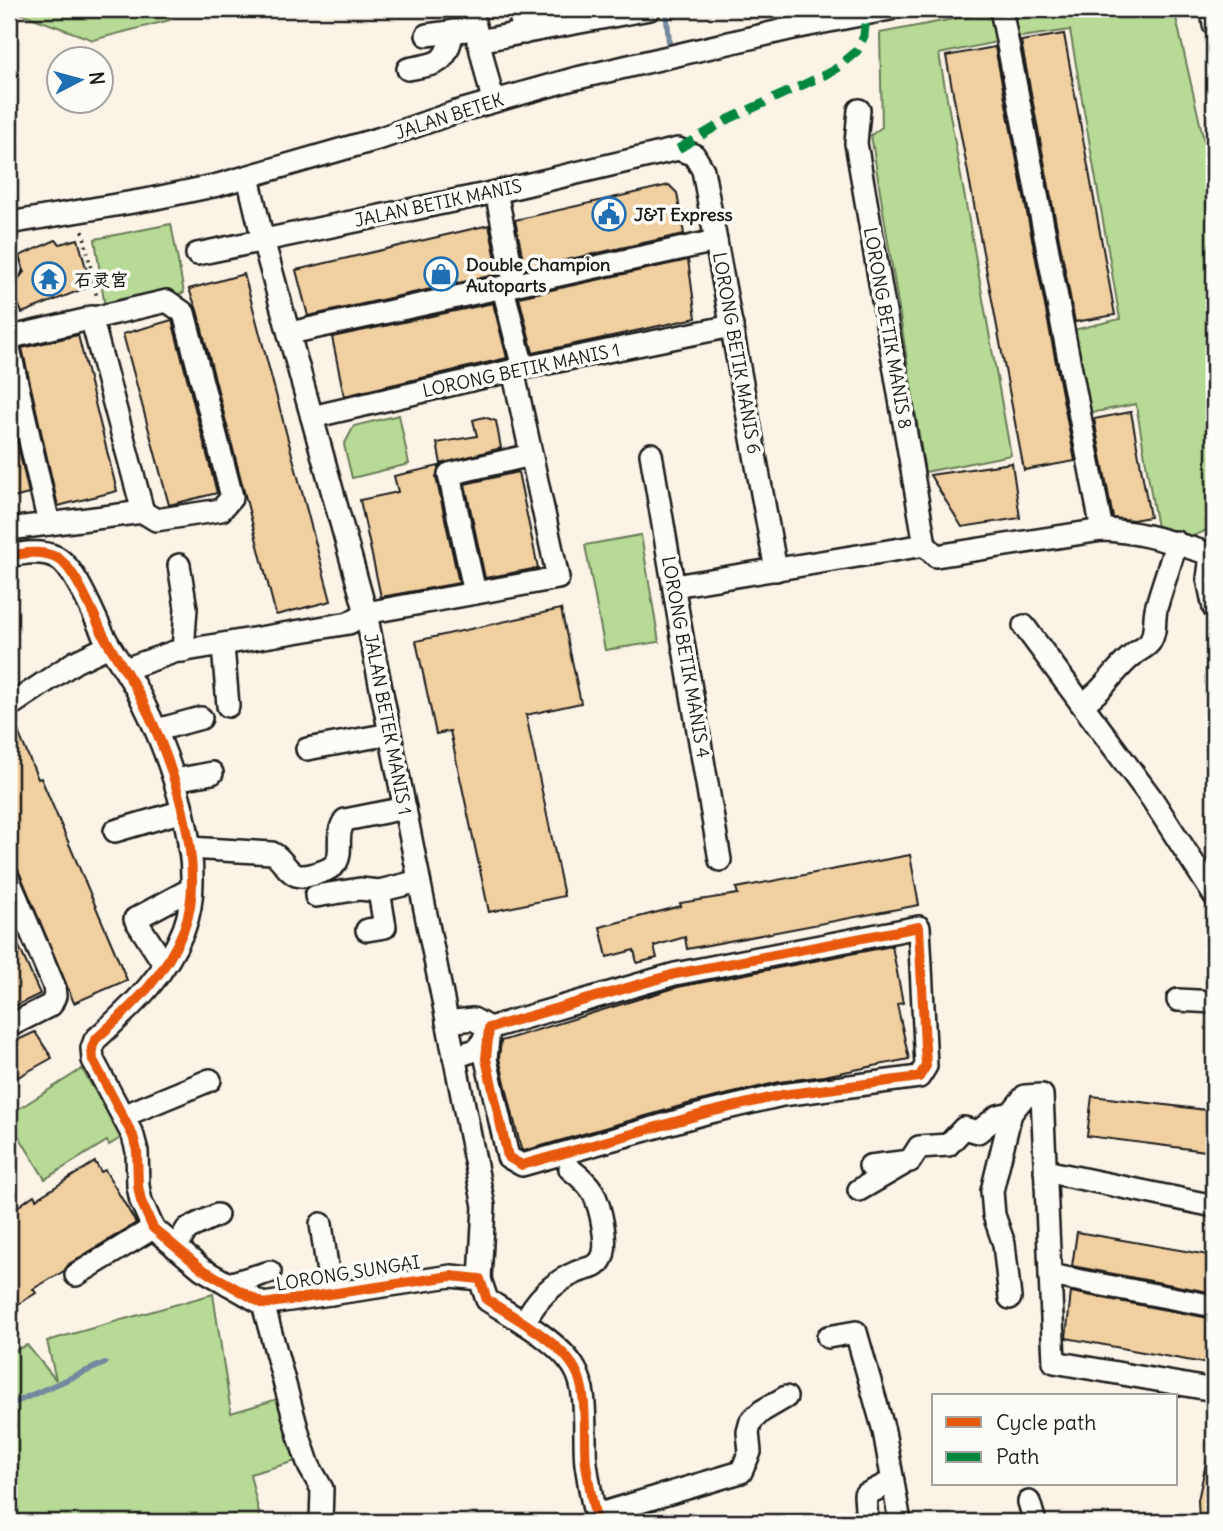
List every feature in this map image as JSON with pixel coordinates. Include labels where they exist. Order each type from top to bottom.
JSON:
[{"type":"street","points":[[519,9],[524,33]]},
{"type":"street","points":[[427,35],[474,26],[524,33],[650,9]]},
{"type":"street","name":"JALAN BETEK","points":[[9,223],[180,194],[248,177],[573,79],[890,9]]},
{"type":"street","points":[[1001,9],[1102,530]]},
{"type":"street","points":[[1212,9],[1214,25]]},
{"type":"street","points":[[474,26],[493,101]]},
{"type":"street","points":[[408,69],[438,63],[448,52],[453,32]]},
{"type":"street","name":"LORONG BETIK MANIS 8","points":[[859,110],[856,143],[925,545]]},
{"type":"street","name":"JALAN BETIK MANIS","points":[[197,254],[496,192],[678,149]]},
{"type":"street","name":"LORONG BETIK MANIS 6","points":[[678,149],[694,155],[703,170],[776,570]]},
{"type":"street","name":"JALAN BETEK MANIS 1","points":[[248,177],[366,613],[484,1206],[480,1279]]},
{"type":"street","points":[[125,669],[183,651],[349,623],[366,613],[558,578],[531,455],[496,192]]},
{"type":"street","points":[[290,333],[716,241]]},
{"type":"street","points":[[9,529],[49,524],[143,512],[156,520],[221,510],[232,497],[184,313],[167,301],[16,336],[10,341],[9,348],[49,524]]},
{"type":"street","points":[[91,317],[143,512]]},
{"type":"street","name":"LORONG BETIK MANIS 1","points":[[312,416],[518,369],[732,326]]},
{"type":"street","name":"LORONG BETIK MANIS 4","points":[[651,454],[720,860]]},
{"type":"street","points":[[475,593],[449,474],[531,455]]},
{"type":"street","points":[[674,586],[925,545],[936,556],[1102,530],[1127,531],[1176,542],[1213,555],[1208,579],[1214,608]]},
{"type":"street","points":[[1090,699],[1133,655],[1149,644],[1154,632],[1156,607],[1170,569],[1176,542]]},
{"type":"street","name":"LORONG SUNGAI","points":[[9,556],[31,552],[45,554],[58,558],[69,570],[157,730],[183,811],[189,848],[191,890],[184,928],[158,977],[142,996],[95,1040],[92,1048],[93,1060],[123,1116],[137,1152],[141,1201],[153,1228],[202,1269],[264,1304],[451,1276],[480,1279]]},
{"type":"street","points":[[179,565],[186,608],[183,651]]},
{"type":"street","points":[[1024,626],[1090,699],[1214,895]]},
{"type":"street","points":[[14,703],[75,662],[109,646]]},
{"type":"street","points":[[223,646],[228,706]]},
{"type":"street","points":[[157,730],[201,718]]},
{"type":"street","points":[[307,749],[390,734]]},
{"type":"street","points":[[175,780],[212,773]]},
{"type":"street","points":[[189,848],[272,853],[280,857],[293,873],[306,877],[326,871],[339,861],[341,825],[345,820],[405,808]]},
{"type":"street","points":[[115,831],[183,811]]},
{"type":"street","points":[[9,880],[54,986],[55,996],[51,1005],[9,1026]]},
{"type":"street","points":[[316,896],[360,889],[379,891],[419,881]]},
{"type":"street","points":[[164,964],[135,919],[191,890]]},
{"type":"street","points":[[367,930],[385,927],[379,891]]},
{"type":"street","points":[[447,1022],[473,1019],[489,1028],[676,974],[919,927],[926,1066],[919,1077],[782,1095],[706,1113],[522,1165],[508,1157],[486,1059],[489,1028]]},
{"type":"street","points":[[1178,1000],[1214,1002]]},
{"type":"street","points":[[454,1056],[479,1049],[489,1028]]},
{"type":"street","points":[[123,1116],[210,1080]]},
{"type":"street","points":[[1010,1298],[1004,1244],[994,1215],[992,1191],[1011,1112],[1026,1096],[1042,1095],[1054,1362],[1214,1390]]},
{"type":"street","points":[[859,1189],[910,1161],[919,1147],[948,1145],[964,1128],[978,1132],[998,1116],[1011,1112]]},
{"type":"street","points":[[870,1166],[910,1161]]},
{"type":"street","points":[[524,1323],[534,1305],[548,1290],[579,1271],[593,1267],[602,1259],[605,1247],[598,1205],[585,1181],[570,1169]]},
{"type":"street","points":[[1045,1171],[1214,1206]]},
{"type":"street","points":[[176,1248],[187,1229],[217,1215]]},
{"type":"street","points":[[321,1224],[331,1294]]},
{"type":"street","points":[[76,1275],[153,1228]]},
{"type":"street","points":[[228,1284],[270,1272]]},
{"type":"street","points":[[1050,1275],[1214,1306]]},
{"type":"street","points":[[480,1279],[487,1300],[555,1346],[575,1369],[581,1387],[586,1464],[596,1519],[741,1472],[750,1452],[748,1432],[751,1421],[786,1397]]},
{"type":"street","points":[[264,1304],[299,1436],[309,1466],[323,1489],[321,1522]]},
{"type":"street","points":[[828,1336],[856,1332],[884,1431],[900,1522]]},
{"type":"street","points":[[867,1522],[865,1496],[892,1481]]},
{"type":"path","points":[[79,211],[99,310],[91,317]]},
{"type":"green space","points":[[9,9],[167,9],[170,20],[93,40]]},
{"type":"green space","points":[[1008,9],[1174,9],[1214,185],[1214,527],[1182,541],[1158,534],[1136,404],[1085,414],[1069,331],[1120,319],[1070,30],[1013,38]]},
{"type":"green space","points":[[995,11],[1001,41],[939,54],[1011,455],[925,472],[871,135],[882,127],[880,33]]},
{"type":"green space","points":[[171,224],[184,293],[105,308],[95,239]]},
{"type":"green space","points":[[399,415],[409,464],[352,478],[344,445],[354,426]]},
{"type":"green space","points":[[641,535],[659,642],[605,650],[585,545]]},
{"type":"green space","points":[[82,1069],[122,1137],[109,1145],[107,1141],[45,1179],[9,1120],[9,1115]]},
{"type":"green space","points":[[213,1294],[231,1413],[281,1398],[296,1461],[250,1474],[261,1522],[9,1522],[9,1353],[27,1345],[56,1380],[47,1341]]},
{"type":"building","points":[[1064,34],[1115,315],[1075,322],[1021,41]]},
{"type":"building","points":[[995,47],[1075,461],[1024,470],[946,56]]},
{"type":"building","points":[[669,185],[677,193],[684,234],[525,269],[515,220]]},
{"type":"building","points":[[489,225],[499,274],[308,316],[296,270]]},
{"type":"building","name":"石灵宫","points":[[78,239],[91,286],[22,313],[9,282],[16,281],[24,272],[19,256],[56,240],[60,244]]},
{"type":"building","points":[[688,260],[696,318],[533,353],[519,297]]},
{"type":"building","points":[[244,274],[331,601],[276,615],[197,310],[189,289]]},
{"type":"building","points":[[493,303],[507,358],[344,396],[332,337]]},
{"type":"building","points":[[172,320],[217,493],[169,505],[123,334]]},
{"type":"building","points":[[78,335],[117,491],[58,506],[22,348]]},
{"type":"building","points":[[9,406],[29,494],[9,499]]},
{"type":"building","points":[[1131,412],[1150,517],[1133,520],[1113,518],[1094,419]]},
{"type":"building","points":[[484,417],[496,421],[501,448],[441,464],[437,443],[477,436],[473,420]]},
{"type":"building","points":[[1012,463],[1020,518],[962,527],[930,475]]},
{"type":"building","points":[[439,466],[436,477],[459,583],[381,597],[360,500],[398,492],[394,476]]},
{"type":"building","points":[[518,472],[538,568],[485,578],[465,484]]},
{"type":"building","points":[[561,609],[581,703],[526,715],[564,896],[489,912],[450,731],[436,734],[416,641]]},
{"type":"building","points":[[9,715],[38,779],[41,778],[127,980],[74,1003],[9,848]]},
{"type":"building","points":[[910,855],[919,905],[687,949],[685,937],[654,946],[657,958],[637,963],[634,950],[607,957],[600,927],[681,906],[680,903],[738,894],[736,888]]},
{"type":"building","points":[[9,924],[40,994],[9,1009]]},
{"type":"building","points":[[892,946],[903,1003],[897,1004],[909,1059],[779,1082],[691,1103],[524,1151],[521,1149],[499,1058],[501,1041],[678,987]]},
{"type":"building","points":[[35,1032],[52,1058],[9,1082],[9,1044]]},
{"type":"building","points":[[1092,1096],[1214,1111],[1214,1152],[1087,1136]]},
{"type":"building","points":[[95,1162],[101,1172],[105,1170],[136,1223],[69,1264],[64,1271],[33,1289],[36,1293],[9,1310],[9,1213],[34,1195],[36,1199]]},
{"type":"building","points":[[1077,1232],[1214,1256],[1214,1293],[1072,1266]]},
{"type":"building","points":[[1071,1292],[1214,1319],[1214,1365],[1066,1338]]},
{"type":"building","points":[[1206,1463],[1211,1464],[1213,1522],[1199,1522],[1198,1500]]},
{"type":"waterway","points":[[666,9],[669,42]]},
{"type":"waterway","points":[[1047,640],[1118,736]]},
{"type":"waterway","points":[[1203,860],[1214,875]]},
{"type":"waterway","points":[[9,1405],[105,1363]]},
{"type":"marked path","points":[[678,149],[729,119],[833,71],[857,51],[864,36],[866,14]]},
{"type":"cycle path","points":[[9,556],[44,553],[56,557],[70,570],[107,642],[141,698],[163,749],[183,811],[192,874],[191,903],[184,929],[157,976],[134,1003],[95,1040],[92,1048],[93,1060],[133,1136],[137,1151],[141,1201],[153,1228],[202,1269],[263,1304],[451,1276],[480,1279],[487,1300],[559,1349],[575,1369],[582,1390],[586,1464],[597,1522]]},
{"type":"cycle path","points":[[919,927],[926,1066],[919,1077],[782,1095],[706,1113],[522,1165],[508,1157],[486,1059],[489,1028],[675,974],[919,927]]},
{"type":"place","name":"J&T Express","points":[[609,214]]},
{"type":"place","name":"Double Champion Autoparts","points":[[441,274]]},
{"type":"place","name":"石灵宫","points":[[49,279]]}]
